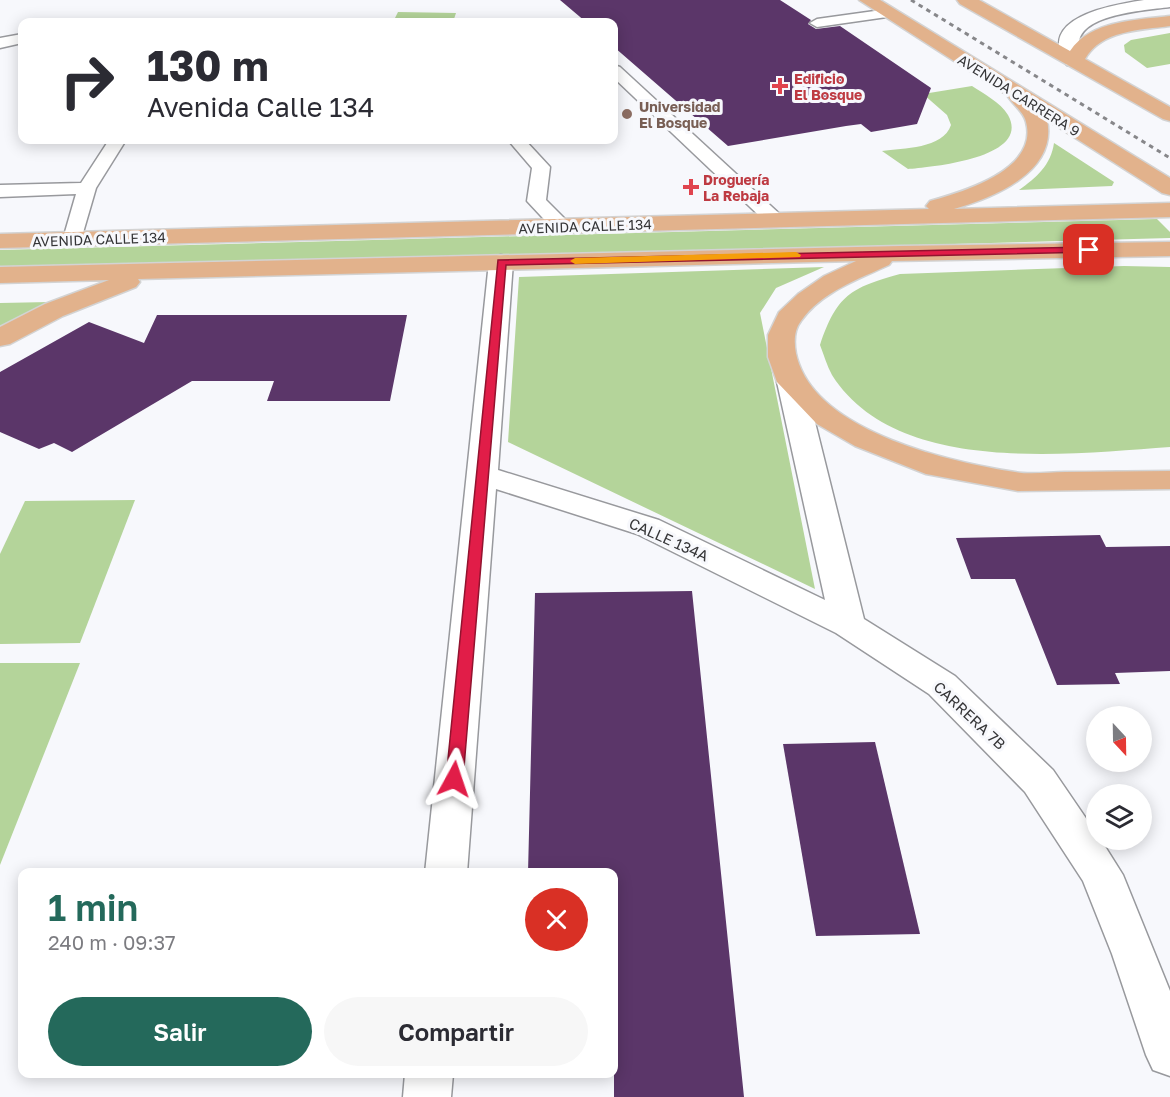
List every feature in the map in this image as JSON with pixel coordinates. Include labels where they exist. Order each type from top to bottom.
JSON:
[{"type":"main road","name":"AVENIDA CARRERA 9","points":[[868,0],[1170,188]]},
{"type":"main road","points":[[966,0],[1166,112]]},
{"type":"main road","points":[[1074,61],[1079,50],[1095,37],[1105,33],[1170,21]]},
{"type":"main road","points":[[884,218],[947,203],[989,188],[1017,173],[1032,155],[1038,137],[1036,119],[1014,92]]},
{"type":"main road","name":"AVENIDA CALLE 134","points":[[0,241],[1170,210]]},
{"type":"main road","points":[[0,275],[900,253],[1170,249]]},
{"type":"main road","points":[[900,253],[861,266],[833,280],[788,318],[781,335],[782,357],[791,382],[827,418],[866,440],[937,466],[1018,482],[1082,483],[1170,480]]},
{"type":"main road","points":[[0,338],[78,300],[125,282],[168,271]]},
{"type":"street","points":[[1074,61],[1068,48],[1069,36],[1084,21],[1115,10],[1170,2]]},
{"type":"street","points":[[446,868],[501,262]]},
{"type":"street","points":[[791,382],[848,625]]},
{"type":"street","name":"CALLE 134A","points":[[481,475],[555,496],[648,527],[848,625]]},
{"type":"street","name":"CARRERA 7B","points":[[848,625],[942,685],[1039,781],[1102,874],[1134,954],[1170,1055]]},
{"type":"street","points":[[427,1097],[429,1078]]},
{"type":"lane","points":[[817,23],[889,13]]},
{"type":"lane","points":[[0,43],[18,40]]},
{"type":"lane","points":[[618,74],[776,221]]},
{"type":"lane","points":[[73,239],[87,188],[114,144]]},
{"type":"lane","points":[[520,144],[541,167],[536,201],[538,205],[561,226]]},
{"type":"lane","points":[[0,191],[87,188]]},
{"type":"green space","points":[[398,12],[456,13],[454,18],[395,18]]},
{"type":"green space","points":[[1170,33],[1170,64],[1147,68],[1125,52],[1124,45],[1131,40]]},
{"type":"green space","points":[[972,86],[1005,110],[1012,130],[1006,141],[993,150],[976,157],[937,166],[908,169],[882,151],[921,146],[940,139],[951,125],[947,115],[923,94]]},
{"type":"green space","points":[[1054,143],[1114,182],[1112,186],[1019,190],[1042,170],[1050,158]]},
{"type":"green space","points":[[1157,219],[1170,232],[1170,238],[0,270],[0,250]]},
{"type":"green space","points":[[1124,266],[1170,267],[1170,447],[1035,454],[987,452],[940,444],[897,430],[861,407],[832,375],[820,345],[833,315],[848,296],[857,289],[900,274]]},
{"type":"green space","points":[[824,267],[776,288],[760,313],[815,589],[508,442],[519,277]]},
{"type":"green space","points":[[50,302],[0,326],[0,303]]},
{"type":"green space","points":[[135,500],[80,643],[0,644],[0,554],[25,501]]},
{"type":"green space","points":[[0,663],[80,663],[0,865]]},
{"type":"building","name":"Edificio El Bosque","points":[[560,0],[780,0],[811,20],[808,24],[816,29],[840,26],[931,88],[917,124],[871,132],[861,124],[728,146],[618,50],[618,18],[581,18]]},
{"type":"building","points":[[157,315],[407,315],[390,401],[267,401],[274,381],[192,381],[72,452],[54,443],[39,449],[0,432],[0,372],[89,322],[144,343]]},
{"type":"building","points":[[1100,535],[1106,547],[1170,546],[1170,671],[1115,673],[1120,684],[1057,685],[1015,579],[971,579],[956,538]]},
{"type":"building","points":[[692,591],[744,1097],[614,1097],[614,1078],[618,1078],[618,868],[528,868],[535,593]]},
{"type":"building","points":[[875,742],[920,934],[816,936],[783,744]]},
{"type":"railway","points":[[911,0],[1170,158]]},
{"type":"slow traffic","points":[[575,261],[796,255]]},
{"type":"place","name":"Edificio El Bosque","points":[[780,86]]},
{"type":"place","name":"Universidad El Bosque","points":[[627,114]]},
{"type":"place","name":"Droguería La Rebaja","points":[[691,187]]},
{"type":"route","points":[[454,779],[501,262],[1089,250]]}]
